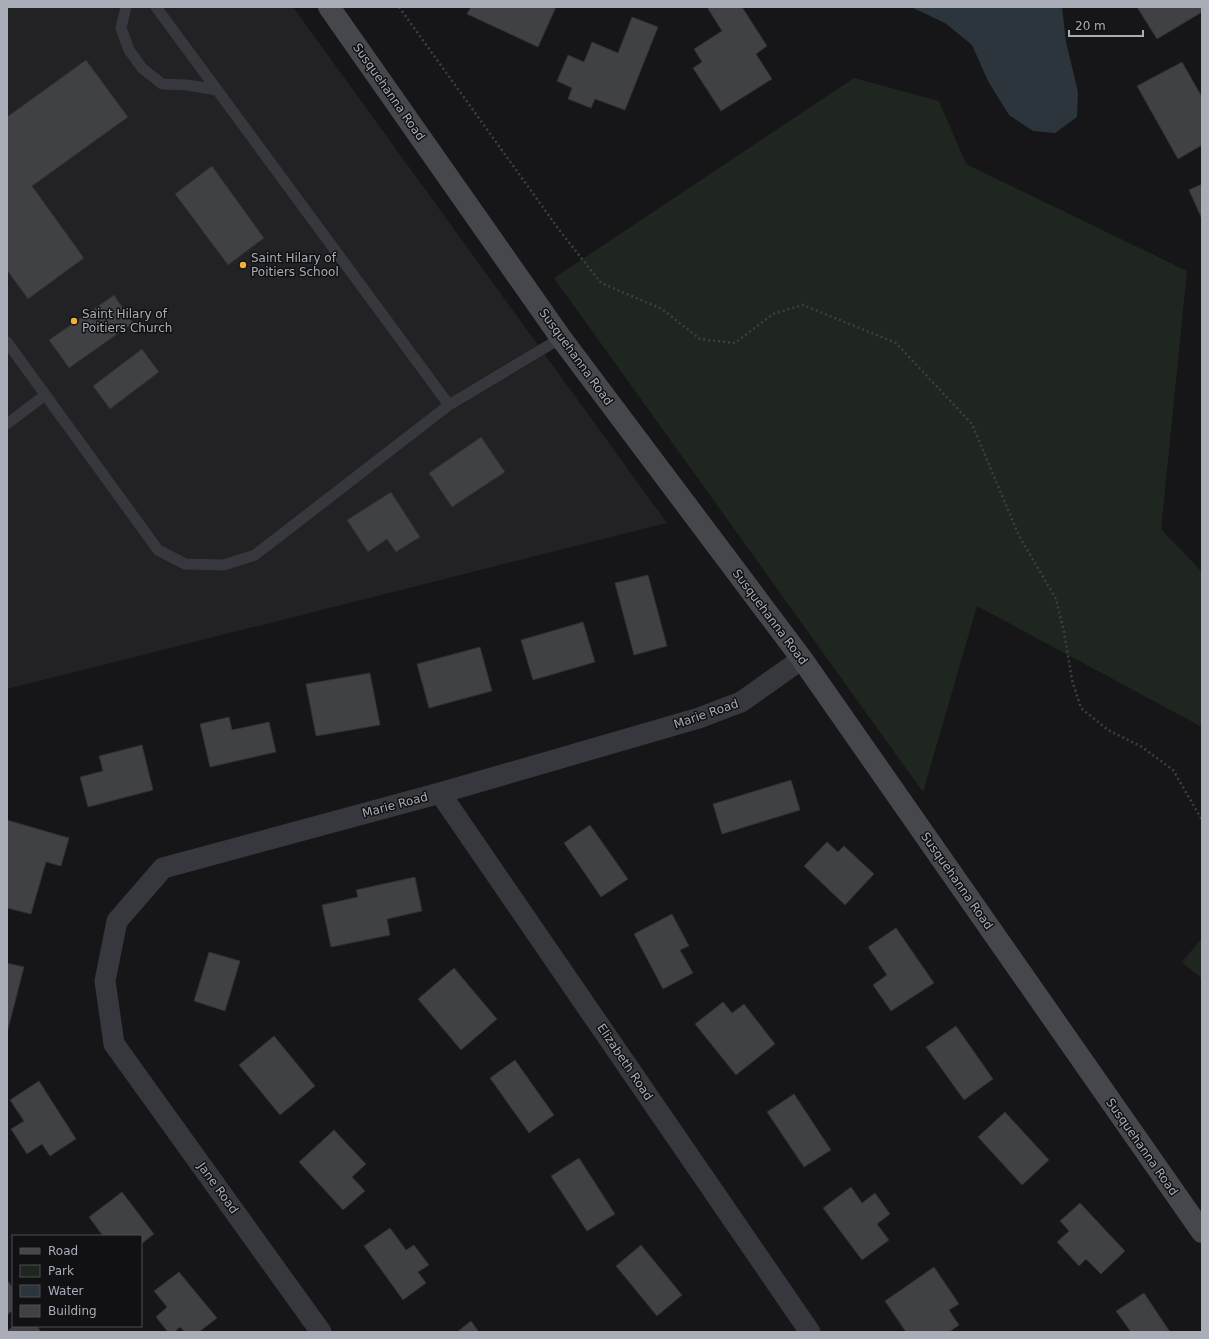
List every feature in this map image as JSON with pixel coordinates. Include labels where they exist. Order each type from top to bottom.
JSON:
[{"type":"main road","name":"Susquehanna Road","points":[[329,7],[561,338],[802,659],[1202,1232]]},
{"type":"street","name":"Marie Road","points":[[114,1044],[105,981],[117,921],[164,868],[440,793],[700,718],[741,702],[802,659]]},
{"type":"street","name":"Elizabeth Road","points":[[440,793],[810,1332]]},
{"type":"street","name":"Jane Road","points":[[114,1044],[321,1332]]},
{"type":"lane","points":[[126,7],[121,28],[129,50],[142,68],[162,84],[217,90]]},
{"type":"lane","points":[[156,7],[449,405]]},
{"type":"lane","points":[[7,342],[158,550],[185,564],[224,565],[255,555],[449,405],[561,338]]},
{"type":"lane","points":[[7,424],[45,395]]},
{"type":"path","points":[[399,7],[560,231],[601,283],[662,309],[700,339],[735,342],[772,314],[804,305],[896,343],[972,424],[1019,536],[1056,599],[1064,632],[1072,680],[1081,708],[1108,730],[1142,747],[1173,770],[1202,820]]},
{"type":"shaded area","name":"Saint Hilary of Poitiers School","points":[[7,7],[293,7],[667,523],[7,689]]},
{"type":"green space","points":[[854,78],[939,101],[966,164],[1187,271],[1161,529],[1202,572],[1202,727],[977,606],[923,792],[554,278]]},
{"type":"green space","points":[[1202,938],[1202,979],[1182,962]]},
{"type":"water","points":[[911,7],[1062,7],[1066,42],[1078,92],[1077,117],[1055,133],[1033,131],[1009,115],[988,81],[972,45],[945,23]]},
{"type":"building","points":[[471,7],[556,7],[538,47],[467,14]]},
{"type":"building","points":[[707,7],[742,7],[767,46],[756,54],[772,79],[721,111],[693,68],[702,62],[694,49],[722,31]]},
{"type":"building","points":[[1137,7],[1202,7],[1202,12],[1157,39]]},
{"type":"building","points":[[632,17],[658,27],[625,110],[595,99],[591,108],[568,99],[572,88],[557,81],[568,55],[584,62],[592,42],[618,53]]},
{"type":"building","points":[[86,60],[128,117],[32,186],[84,258],[28,299],[7,270],[7,117]]},
{"type":"building","points":[[1182,62],[1202,97],[1202,145],[1178,159],[1137,86]]},
{"type":"building","points":[[212,166],[264,238],[228,265],[175,194]]},
{"type":"building","points":[[1202,184],[1202,219],[1189,190]]},
{"type":"building","points":[[114,295],[133,323],[69,368],[49,340]]},
{"type":"building","points":[[142,349],[159,372],[110,409],[93,386]]},
{"type":"building","points":[[481,437],[505,472],[452,507],[429,473]]},
{"type":"building","points":[[391,492],[420,537],[396,552],[387,539],[368,552],[347,520]]},
{"type":"building","points":[[648,575],[667,646],[634,655],[615,583]]},
{"type":"building","points":[[583,622],[595,662],[533,680],[521,640]]},
{"type":"building","points":[[480,647],[492,691],[429,708],[417,664]]},
{"type":"building","points":[[370,673],[380,725],[316,736],[306,684]]},
{"type":"building","points":[[229,717],[232,730],[269,722],[276,752],[210,767],[200,724]]},
{"type":"building","points":[[142,745],[153,790],[88,807],[80,777],[103,771],[99,756]]},
{"type":"building","points":[[791,780],[800,810],[722,834],[713,804]]},
{"type":"building","points":[[7,820],[69,838],[61,866],[46,862],[31,914],[7,908]]},
{"type":"building","points":[[590,825],[628,879],[601,897],[564,843]]},
{"type":"building","points":[[827,842],[838,852],[844,846],[874,874],[845,905],[804,866]]},
{"type":"building","points":[[415,877],[422,911],[387,919],[390,935],[331,947],[322,905],[358,897],[356,890]]},
{"type":"building","points":[[672,914],[689,946],[680,950],[693,973],[663,989],[634,934]]},
{"type":"building","points":[[896,928],[934,983],[891,1011],[873,985],[887,975],[868,947]]},
{"type":"building","points":[[209,952],[240,961],[225,1011],[194,1001]]},
{"type":"building","points":[[7,963],[24,967],[7,1033]]},
{"type":"building","points":[[454,968],[497,1019],[461,1050],[418,999]]},
{"type":"building","points":[[723,1002],[732,1013],[744,1004],[775,1044],[736,1075],[695,1024]]},
{"type":"building","points":[[956,1026],[993,1079],[964,1100],[926,1047]]},
{"type":"building","points":[[274,1036],[315,1086],[280,1115],[239,1065]]},
{"type":"building","points":[[515,1060],[554,1115],[529,1133],[490,1078]]},
{"type":"building","points":[[39,1081],[76,1139],[50,1156],[42,1144],[27,1154],[11,1129],[24,1121],[10,1100]]},
{"type":"building","points":[[794,1094],[831,1150],[804,1167],[767,1112]]},
{"type":"building","points":[[1005,1112],[1049,1160],[1022,1185],[978,1137]]},
{"type":"building","points":[[334,1130],[366,1164],[352,1177],[365,1191],[343,1210],[299,1162]]},
{"type":"building","points":[[579,1158],[615,1214],[587,1231],[551,1176]]},
{"type":"building","points":[[851,1187],[862,1203],[875,1193],[890,1214],[877,1224],[889,1240],[862,1260],[823,1208]]},
{"type":"building","points":[[122,1192],[154,1234],[142,1243],[142,1235],[102,1235],[89,1217]]},
{"type":"building","points":[[1080,1203],[1125,1251],[1101,1274],[1086,1259],[1079,1266],[1057,1242],[1069,1231],[1060,1221]]},
{"type":"building","points":[[390,1228],[406,1250],[414,1245],[429,1265],[418,1272],[426,1283],[403,1300],[364,1246]]},
{"type":"building","points":[[641,1245],[682,1295],[657,1316],[616,1266]]},
{"type":"building","points":[[934,1267],[959,1304],[949,1310],[959,1325],[949,1332],[906,1332],[885,1301]]},
{"type":"building","points":[[179,1272],[217,1318],[199,1332],[185,1332],[180,1327],[174,1332],[168,1332],[156,1317],[167,1307],[154,1291]]},
{"type":"building","points":[[7,1280],[12,1287],[12,1311],[7,1315]]},
{"type":"building","points":[[1144,1293],[1170,1332],[1131,1332],[1116,1311]]},
{"type":"building","points":[[471,1321],[479,1332],[457,1332]]},
{"type":"building","points":[[13,1327],[38,1327],[41,1332],[7,1332]]},
{"type":"place","name":"Saint Hilary of Poitiers School","points":[[243,265]]},
{"type":"place","name":"Saint Hilary of Poitiers Church","points":[[74,321]]}]
